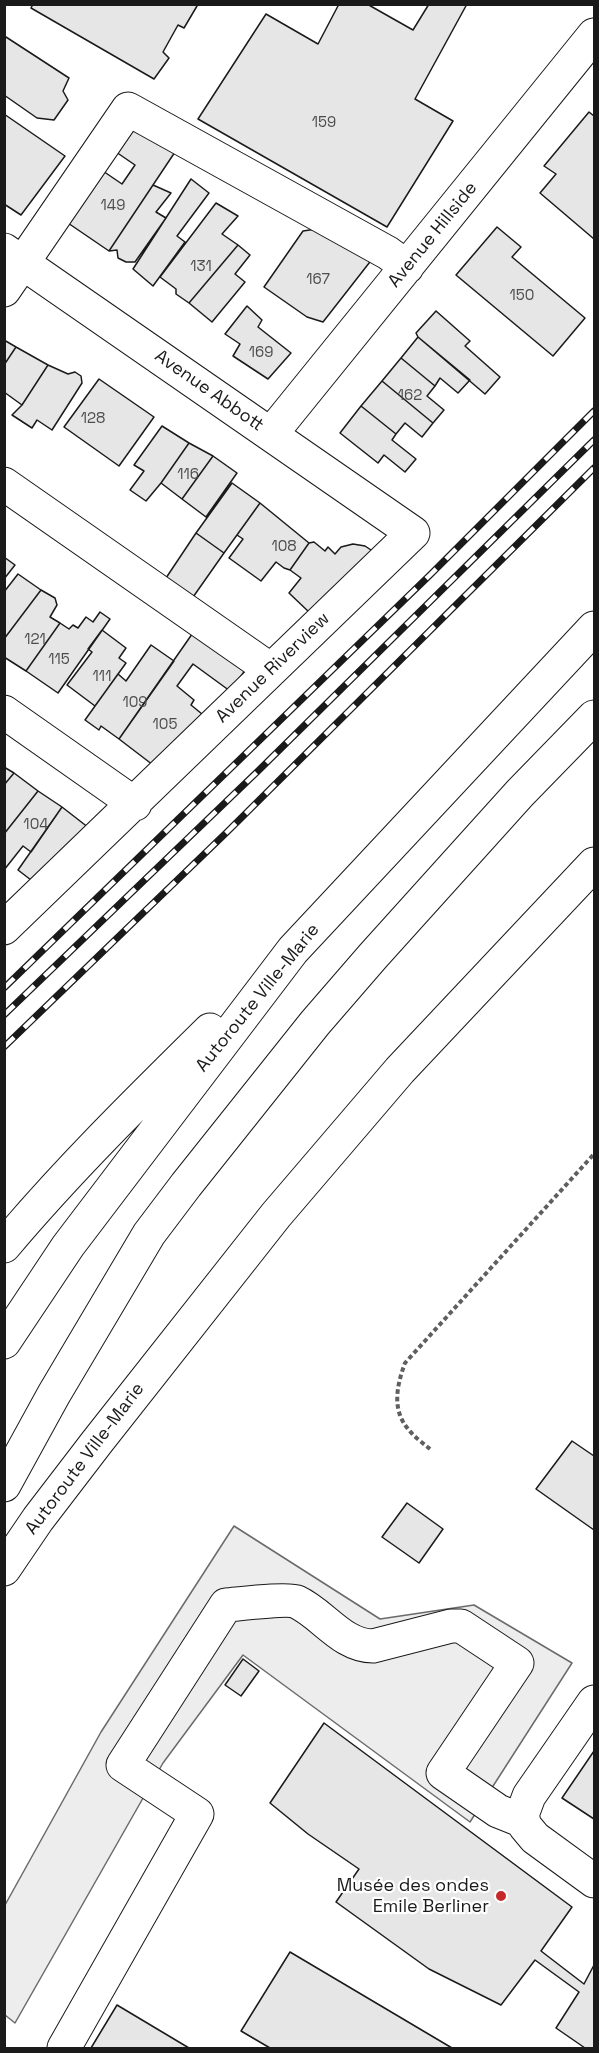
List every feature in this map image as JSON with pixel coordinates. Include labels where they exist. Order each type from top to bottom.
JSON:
[{"type":"main road","name":"Avenue Hillside","points":[[271,434],[594,35]]},
{"type":"main road","points":[[4,290],[14,257],[128,109],[388,253],[407,267]]},
{"type":"main road","name":"Avenue Abbott","points":[[14,257],[413,533]]},
{"type":"main road","points":[[4,484],[271,670]]},
{"type":"main road","name":"Avenue Riverview","points":[[4,928],[135,804],[413,533]]},
{"type":"main road","name":"Autoroute Ville-Marie","points":[[4,1342],[68,1246],[293,950],[594,628]]},
{"type":"main road","points":[[4,712],[135,804]]},
{"type":"main road","points":[[4,1485],[54,1394],[149,1234],[186,1185],[315,1023],[520,793],[594,717]]},
{"type":"main road","name":"Autoroute Ville-Marie","points":[[4,1569],[38,1519],[276,1215],[400,1070],[594,864]]},
{"type":"main road","points":[[4,1246],[34,1210],[119,1120],[293,950]]},
{"type":"main road","points":[[64,2049],[197,1814],[123,1765],[226,1605],[295,1600],[354,1642],[366,1646],[451,1626],[462,1626],[517,1663],[443,1773],[498,1811],[523,1821]]},
{"type":"main road","points":[[594,1702],[529,1796],[523,1809],[525,1826],[535,1838],[594,1881]]},
{"type":"path","points":[[430,1449],[408,1430],[398,1407],[397,1387],[405,1363],[594,1154]]},
{"type":"shaded area","points":[[234,1526],[380,1619],[474,1605],[572,1663],[470,1822],[243,1655],[163,1763],[15,2023],[5,2015],[5,1905],[101,1732]]},
{"type":"building","points":[[33,4],[195,4],[197,6],[184,28],[178,25],[163,52],[169,58],[154,79],[31,8]]},
{"type":"building","points":[[339,4],[367,4],[413,30],[429,4],[467,4],[415,99],[453,121],[387,227],[198,119],[266,14],[318,44]]},
{"type":"building","points":[[6,37],[69,78],[63,91],[68,100],[54,120],[37,118],[4,95],[4,40]]},
{"type":"building","points":[[589,112],[594,116],[594,239],[540,193],[556,174],[544,166]]},
{"type":"building","points":[[4,114],[65,156],[21,215],[4,204]]},
{"type":"building","points":[[134,125],[175,152],[109,251],[65,221],[100,169],[122,184],[135,165],[116,152]]},
{"type":"building","points":[[191,179],[209,193],[177,236],[185,242],[153,286],[133,269]]},
{"type":"building","points":[[153,185],[171,193],[156,212],[166,218],[135,262],[126,262],[118,258],[117,250],[109,251]]},
{"type":"building","points":[[216,203],[238,216],[222,234],[238,245],[189,303],[176,294],[176,289],[160,277]]},
{"type":"building","points":[[497,227],[521,247],[512,257],[585,318],[553,356],[456,275]]},
{"type":"building","points":[[323,228],[373,258],[323,322],[307,317],[264,287],[303,231]]},
{"type":"building","points":[[238,245],[250,255],[235,274],[245,282],[212,322],[189,303]]},
{"type":"building","points":[[247,306],[262,320],[258,327],[291,353],[268,379],[233,356],[240,344],[225,334]]},
{"type":"building","points":[[436,311],[470,341],[465,346],[500,377],[485,394],[418,337],[416,333]]},
{"type":"building","points":[[418,337],[470,380],[458,393],[440,378],[435,386],[401,358]]},
{"type":"building","points":[[4,340],[16,347],[4,365]]},
{"type":"building","points":[[16,347],[48,365],[22,405],[4,392],[4,365]]},
{"type":"building","points":[[401,358],[435,386],[427,396],[444,410],[433,423],[382,381]]},
{"type":"building","points":[[48,365],[68,374],[75,372],[81,376],[82,383],[52,430],[37,420],[32,428],[12,415],[22,405]]},
{"type":"building","points":[[99,379],[154,417],[119,466],[64,427]]},
{"type":"building","points":[[382,381],[433,423],[422,437],[405,423],[396,434],[361,406]]},
{"type":"building","points":[[361,406],[396,434],[392,440],[416,459],[405,472],[384,455],[378,463],[340,433]]},
{"type":"building","points":[[162,426],[189,443],[146,501],[130,490],[144,471],[134,465]]},
{"type":"building","points":[[189,443],[213,456],[182,499],[161,483]]},
{"type":"building","points":[[213,456],[237,473],[206,517],[182,499]]},
{"type":"building","points":[[232,483],[260,503],[224,553],[196,533]]},
{"type":"building","points":[[260,503],[309,543],[290,570],[276,562],[261,581],[229,558],[243,539],[237,535]]},
{"type":"building","points":[[196,533],[224,553],[191,600],[164,581]]},
{"type":"building","points":[[314,542],[325,551],[328,547],[335,554],[341,547],[353,544],[365,546],[377,554],[310,613],[289,593],[301,578],[290,570],[309,543]]},
{"type":"building","points":[[4,557],[15,565],[4,579]]},
{"type":"building","points":[[18,574],[41,590],[4,639],[4,592]]},
{"type":"building","points":[[41,590],[55,598],[57,605],[50,617],[60,623],[26,671],[4,657],[4,639]]},
{"type":"building","points":[[100,612],[110,619],[58,693],[26,671],[60,623],[69,629],[73,625],[78,628],[86,617],[93,622]]},
{"type":"building","points":[[197,627],[249,665],[230,691],[193,664],[177,686],[194,700],[191,705],[202,714],[153,765],[119,739]]},
{"type":"building","points":[[102,630],[126,648],[119,658],[126,663],[95,706],[67,685],[92,652],[88,649]]},
{"type":"building","points":[[151,645],[174,661],[119,739],[101,726],[99,730],[85,720],[118,674],[126,681]]},
{"type":"building","points":[[4,767],[14,773],[4,785]]},
{"type":"building","points":[[14,773],[38,791],[4,834],[4,785]]},
{"type":"building","points":[[38,791],[62,807],[31,852],[23,846],[4,870],[4,834]]},
{"type":"building","points":[[62,807],[89,828],[31,880],[18,870]]},
{"type":"building","points":[[572,1441],[594,1456],[594,1530],[536,1489]]},
{"type":"building","points":[[407,1503],[443,1529],[419,1563],[382,1537]]},
{"type":"building","points":[[243,1659],[259,1671],[241,1696],[225,1685]]},
{"type":"building","points":[[324,1723],[572,1907],[541,1951],[584,1984],[594,1965],[594,2048],[585,2048],[556,2028],[579,1992],[535,1960],[501,2005],[429,1969],[336,1902],[359,1869],[308,1834],[270,1803]]},
{"type":"building","points":[[594,1751],[594,1819],[562,1798]]},
{"type":"building","points":[[290,1952],[452,2048],[270,2048],[241,2031]]},
{"type":"building","points":[[117,2005],[189,2048],[91,2048]]},
{"type":"railway","points":[[4,988],[430,575],[594,411]]},
{"type":"railway","points":[[4,1015],[257,772],[594,440]]},
{"type":"railway","points":[[4,1047],[226,833],[594,468]]},
{"type":"place","name":"Musée des ondes Emile Berliner","points":[[501,1896]]}]
